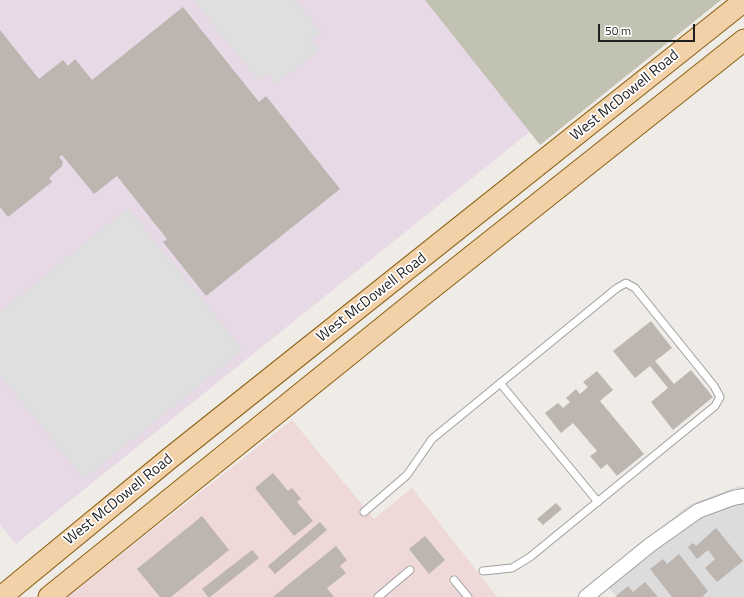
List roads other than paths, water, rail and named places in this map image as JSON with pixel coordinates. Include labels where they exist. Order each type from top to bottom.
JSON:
[{"type":"main road","name":"West McDowell Road","points":[[1,597],[170,458],[744,1]]},
{"type":"main road","name":"West McDowell Road","points":[[55,592],[280,410],[744,40]]},
{"type":"main road","points":[[493,202],[512,225]]},
{"type":"main road","points":[[261,387],[280,410]]},
{"type":"main road","points":[[41,564],[55,592]]},
{"type":"street","points":[[586,597],[650,545],[698,511],[733,498],[744,496]]},
{"type":"lane","points":[[364,512],[407,475],[432,439],[617,288],[626,283],[635,288],[714,386],[720,397],[715,406],[530,557],[512,568],[484,570]]},
{"type":"lane","points":[[500,383],[598,502]]},
{"type":"lane","points":[[378,597],[410,570]]},
{"type":"lane","points":[[454,580],[468,597]]}]
